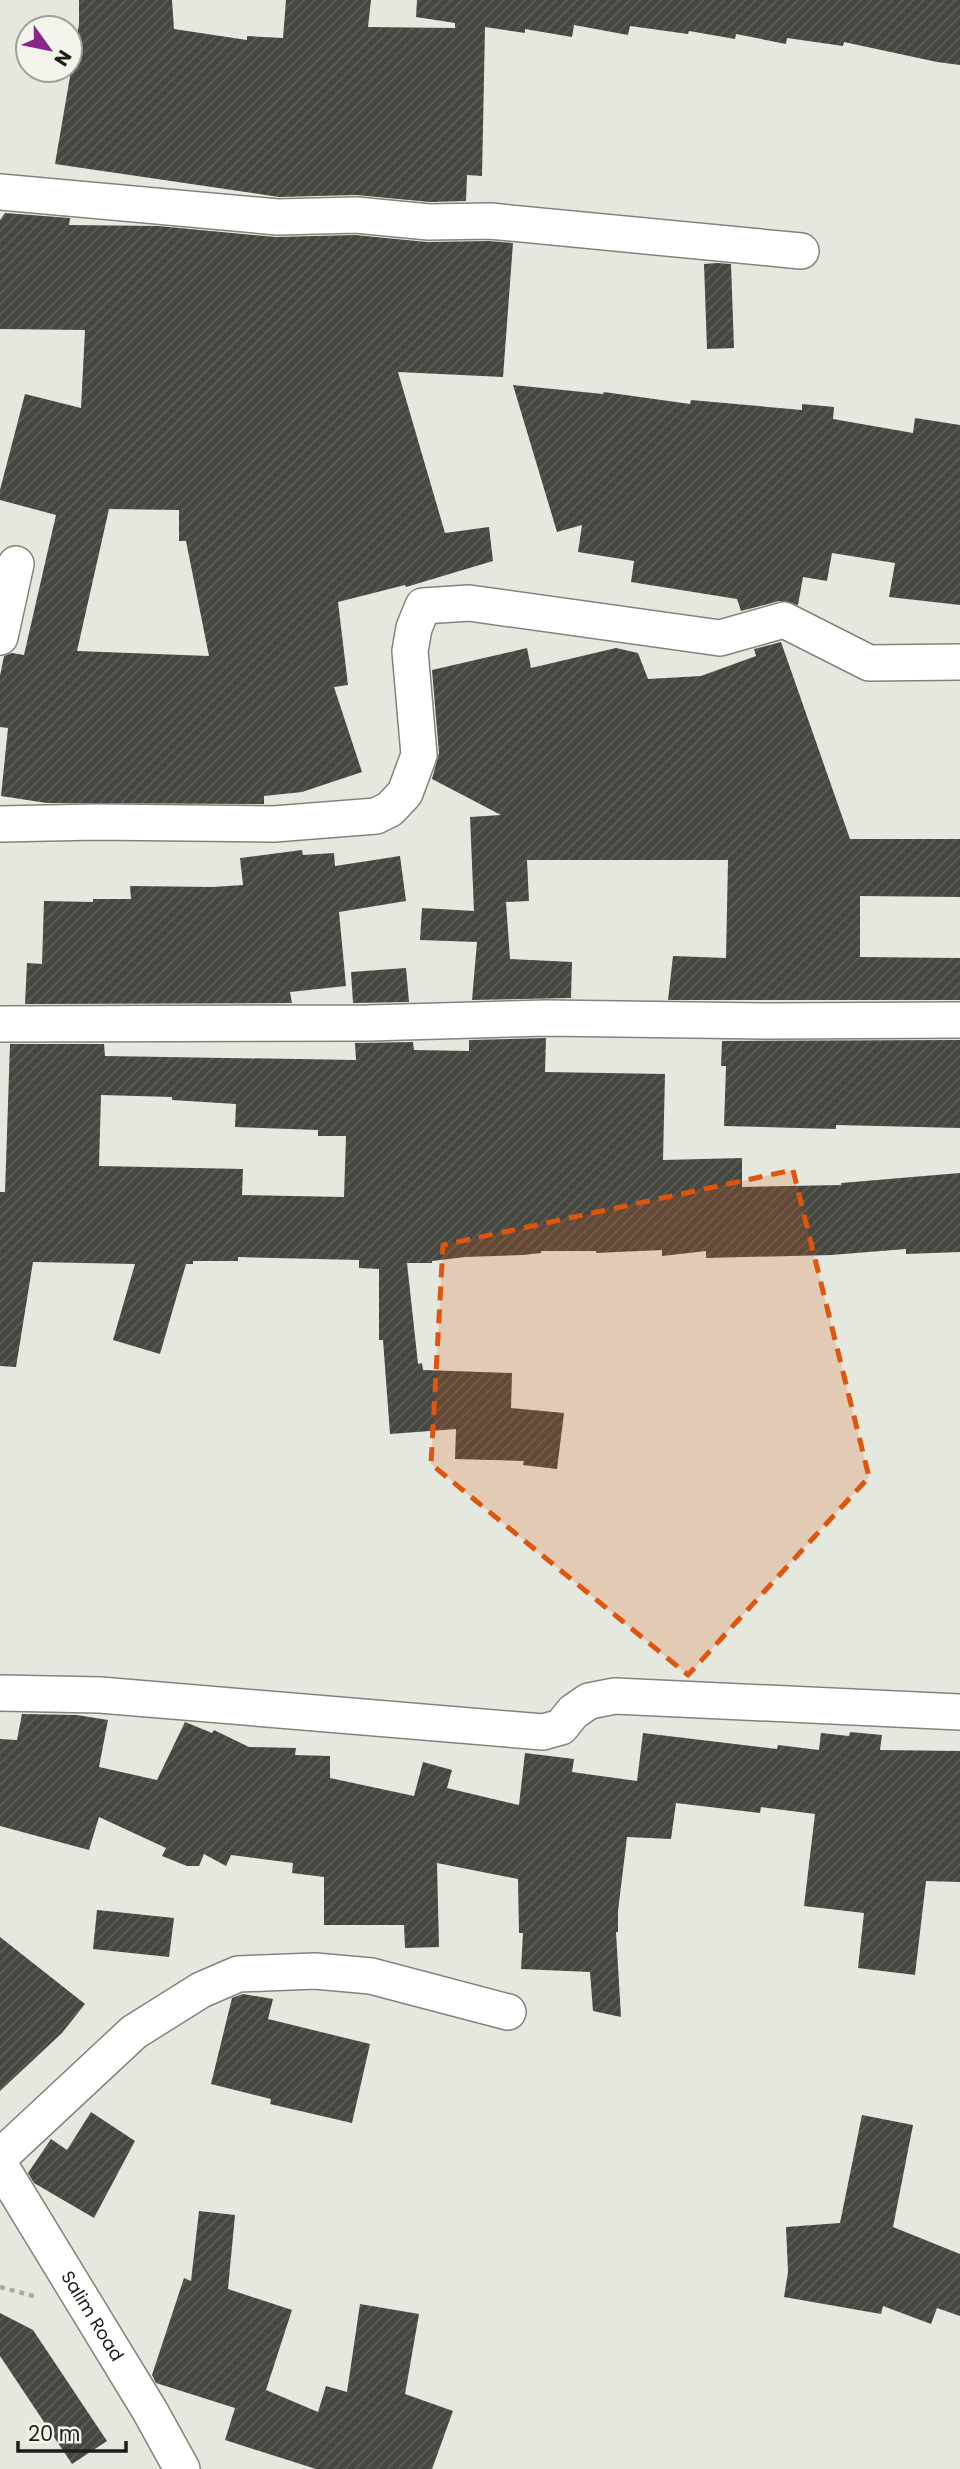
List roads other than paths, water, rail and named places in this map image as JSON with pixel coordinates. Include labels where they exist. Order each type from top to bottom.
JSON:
[{"type":"street","points":[[0,192],[278,217],[356,215],[429,222],[490,221],[801,251]]},
{"type":"street","points":[[0,637],[16,564]]},
{"type":"street","points":[[0,824],[274,824],[376,817],[390,809],[404,793],[419,755],[410,651],[414,628],[423,606],[469,603],[720,638],[784,620],[869,663],[960,662]]},
{"type":"street","points":[[0,1024],[368,1023],[546,1018],[960,1020]]},
{"type":"street","points":[[0,1693],[100,1695],[543,1732],[561,1727],[573,1712],[589,1701],[615,1696],[960,1712]]},
{"type":"street","points":[[0,2157],[134,2032],[201,1990],[238,1974],[315,1971],[371,1976],[508,2012]]},
{"type":"street","name":"Salim Road","points":[[0,2165],[150,2411],[182,2469]]}]
